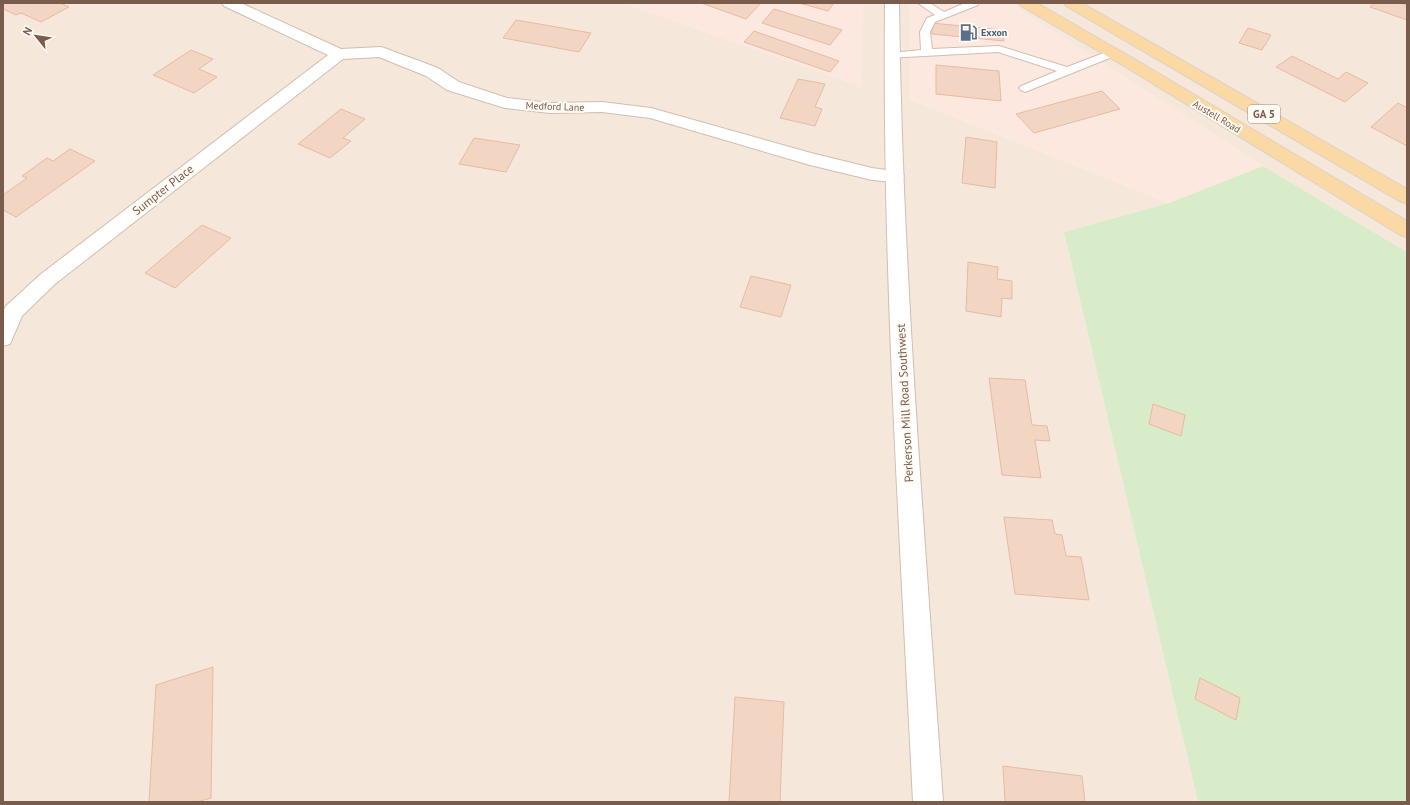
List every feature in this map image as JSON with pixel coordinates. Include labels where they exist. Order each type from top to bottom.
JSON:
[{"type":"main road","name":"Austell Road","points":[[1026,3],[1113,53],[1407,230]]},
{"type":"main road","name":"GA 5","points":[[1071,3],[1407,196]]},
{"type":"street","name":"Medford Lane","points":[[229,3],[339,54],[381,52],[432,72],[453,86],[505,103],[550,108],[602,107],[651,113],[810,159],[872,174],[895,176]]},
{"type":"street","name":"Perkerson Mill Road Southwest","points":[[892,3],[891,56],[903,362],[928,802]]},
{"type":"street","name":"Sumpter Place","points":[[3,338],[13,312],[48,279],[339,54]]},
{"type":"lane","points":[[923,3],[943,16]]},
{"type":"lane","points":[[927,53],[926,32],[931,20],[974,3]]},
{"type":"lane","points":[[891,56],[999,49],[1068,71]]},
{"type":"lane","points":[[1025,88],[1113,53]]},
{"type":"shaded area","points":[[3,3],[623,3],[860,86],[863,3],[909,3],[909,99],[1169,203],[1064,232],[1198,802],[3,802]]},
{"type":"shaded area","points":[[623,3],[863,3],[861,87]]},
{"type":"shaded area","points":[[909,3],[1009,3],[1263,166],[1169,203],[909,99]]},
{"type":"shaded area","points":[[1009,3],[1407,3],[1407,252],[1263,166]]},
{"type":"green space","points":[[1263,166],[1407,252],[1407,802],[1198,802],[1064,232],[1169,203]]},
{"type":"building","points":[[3,3],[60,3],[69,7],[41,22],[21,13],[16,15],[3,9]]},
{"type":"building","points":[[701,3],[757,3],[760,4],[746,19]]},
{"type":"building","points":[[799,3],[834,3],[828,11]]},
{"type":"building","points":[[1373,3],[1400,3],[1407,5],[1407,20],[1370,7]]},
{"type":"building","points":[[774,9],[842,30],[830,45],[762,23]]},
{"type":"building","points":[[516,20],[591,33],[579,52],[503,38]]},
{"type":"building","name":"Exxon","points":[[932,23],[1003,30],[1004,41],[932,34]]},
{"type":"building","points":[[1248,28],[1271,35],[1262,50],[1239,43]]},
{"type":"building","points":[[754,31],[839,61],[830,72],[744,42]]},
{"type":"building","points":[[191,50],[213,59],[199,69],[217,77],[194,93],[153,75]]},
{"type":"building","points":[[1292,56],[1338,79],[1346,72],[1368,83],[1345,102],[1276,67]]},
{"type":"building","points":[[936,65],[999,71],[1001,101],[936,94]]},
{"type":"building","points":[[798,79],[825,84],[815,107],[822,109],[815,126],[780,118]]},
{"type":"building","points":[[1102,91],[1120,109],[1034,133],[1016,114]]},
{"type":"building","points":[[1398,103],[1407,108],[1407,146],[1371,127]]},
{"type":"building","points":[[341,109],[365,119],[343,138],[351,141],[330,158],[298,144]]},
{"type":"building","points":[[966,137],[997,142],[995,188],[962,183]]},
{"type":"building","points":[[474,138],[520,145],[506,172],[459,164]]},
{"type":"building","points":[[70,149],[95,161],[16,217],[3,210],[3,195],[27,178],[22,176],[47,158],[53,161]]},
{"type":"building","points":[[202,225],[231,238],[175,288],[145,273]]},
{"type":"building","points":[[968,262],[998,267],[997,279],[1012,281],[1012,299],[1002,298],[1001,317],[966,311]]},
{"type":"building","points":[[751,276],[791,285],[781,317],[740,307]]},
{"type":"building","points":[[989,378],[1025,380],[1032,425],[1047,426],[1050,441],[1035,440],[1041,478],[1002,475]]},
{"type":"building","points":[[1153,404],[1185,415],[1181,436],[1149,424]]},
{"type":"building","points":[[1004,517],[1052,520],[1055,534],[1062,535],[1066,556],[1081,557],[1089,600],[1015,594]]},
{"type":"building","points":[[213,667],[211,798],[197,802],[149,802],[156,685]]},
{"type":"building","points":[[1200,678],[1240,698],[1236,720],[1195,699]]},
{"type":"building","points":[[735,697],[784,702],[780,802],[729,802]]},
{"type":"building","points":[[1003,766],[1082,776],[1085,802],[1005,802]]},
{"type":"place","name":"Exxon","points":[[968,32]]}]
